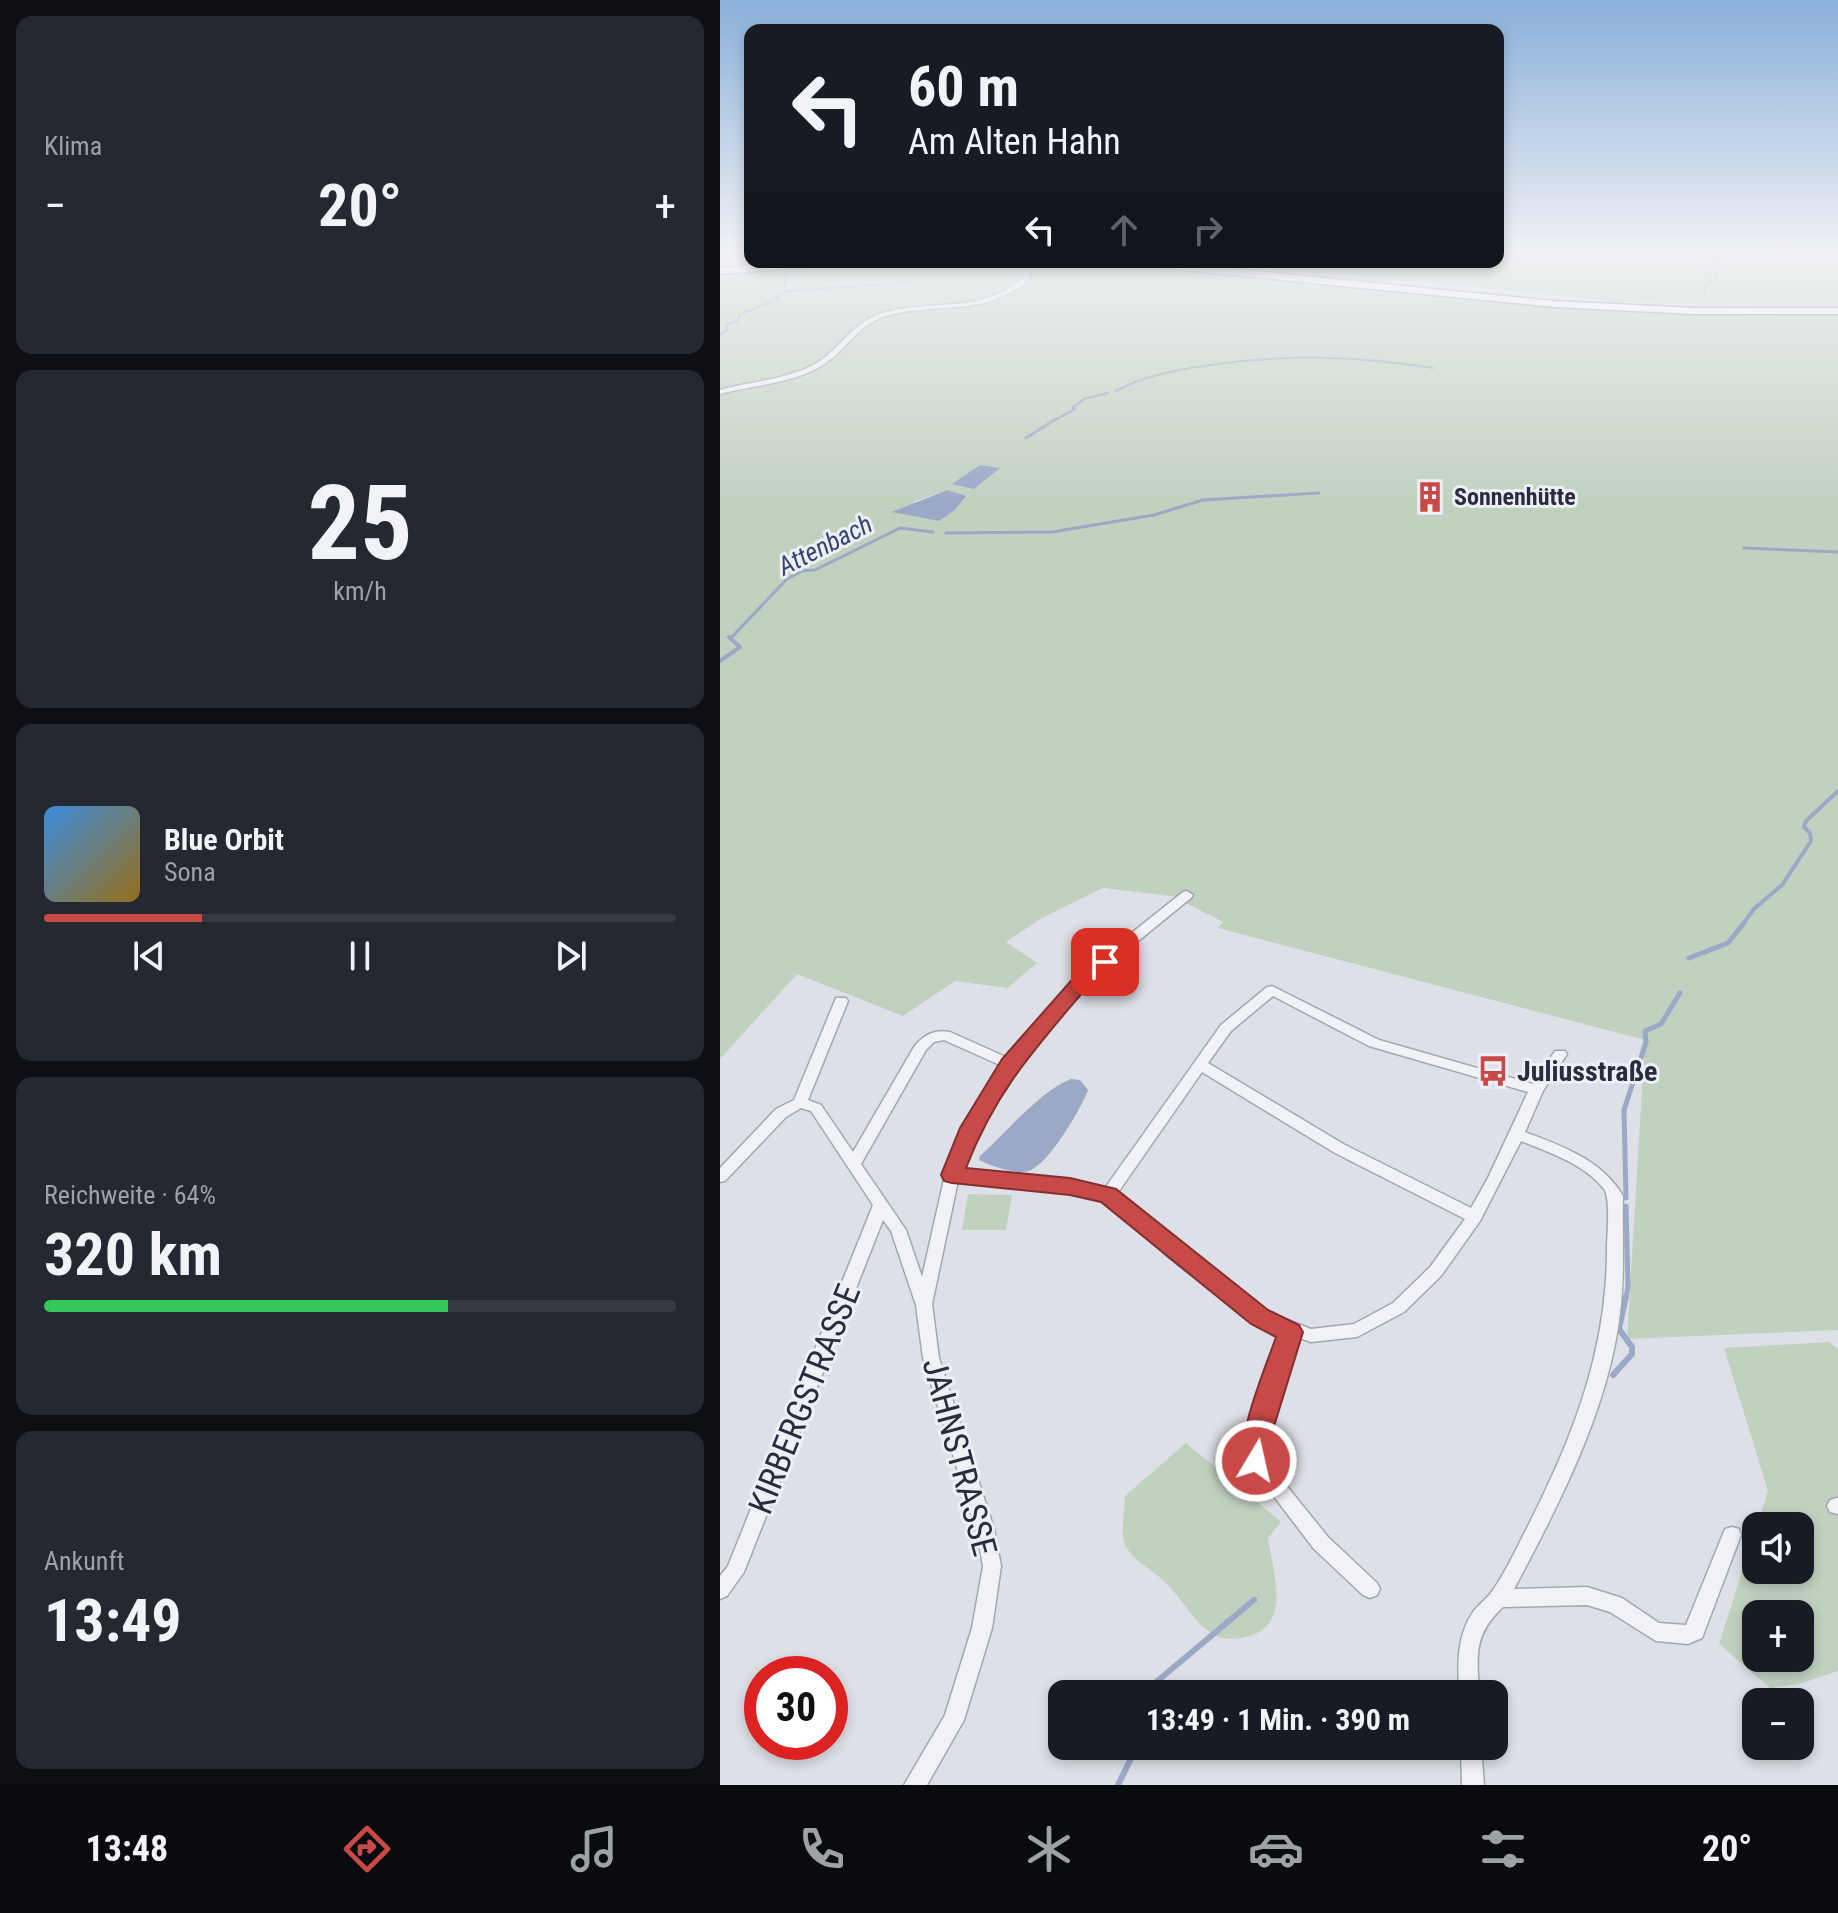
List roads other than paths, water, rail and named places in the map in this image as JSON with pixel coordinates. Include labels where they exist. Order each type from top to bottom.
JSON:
[{"type":"street","points":[[720,392],[815,366],[849,336]]},
{"type":"street","name":"JAHNSTRASSE","points":[[924,1305],[952,1175],[971,1128],[1010,1064],[1084,978],[1187,895]]},
{"type":"street","points":[[1108,1195],[1226,1028],[1272,990],[1374,1043],[1536,1090]]},
{"type":"street","points":[[720,1177],[781,1113],[800,1103],[841,1001]]},
{"type":"street","points":[[855,1162],[921,1047],[930,1038],[945,1035],[1010,1064]]},
{"type":"street","points":[[952,1175],[1070,1187],[1108,1195],[1260,1317],[1290,1332],[1346,1333],[1380,1322],[1410,1298],[1448,1258],[1475,1217],[1536,1090],[1560,1054]]},
{"type":"street","points":[[1199,1064],[1340,1149],[1475,1217]]},
{"type":"street","name":"JAHNSTRASSE","points":[[800,1103],[816,1108],[898,1230],[924,1305],[931,1358],[985,1529],[992,1566],[982,1628],[954,1720],[915,1785]]},
{"type":"street","points":[[1468,1680],[1467,1645],[1475,1625],[1499,1598],[1543,1519],[1577,1440],[1609,1331],[1613,1290],[1615,1196],[1611,1185],[1582,1164],[1516,1134]]},
{"type":"street","name":"KIRBERGSTRASSE","points":[[720,1590],[735,1572],[881,1205]]},
{"type":"street","points":[[1290,1332],[1258,1436],[1256,1461],[1321,1543],[1370,1589]]},
{"type":"street","points":[[1499,1598],[1587,1596],[1615,1604],[1656,1632],[1688,1635],[1695,1631],[1732,1535]]},
{"type":"street","points":[[1472,1760],[1473,1785]]},
{"type":"water","points":[[980,465],[1000,468],[974,489],[952,484]]},
{"type":"water","points":[[947,490],[966,496],[955,510],[939,521],[892,512]]},
{"type":"water","points":[[1071,1079],[1080,1080],[1088,1090],[1063,1135],[1037,1167],[1017,1172],[979,1160],[1036,1102]]},
{"type":"waterway","points":[[1116,391],[1140,380],[1178,370],[1273,359],[1351,359],[1433,368]]},
{"type":"waterway","points":[[1053,421],[1075,409],[1072,408],[1084,399],[1108,393]]},
{"type":"waterway","points":[[1026,438],[1056,419]]},
{"type":"waterway","points":[[946,533],[1052,532],[1154,515],[1203,500],[1319,493]]},
{"type":"waterway","name":"Attenbach","points":[[731,638],[787,579],[802,571],[815,570],[900,528],[933,532]]},
{"type":"waterway","points":[[1744,548],[1838,552]]},
{"type":"waterway","name":"Attenbach","points":[[720,661],[740,647],[731,638]]},
{"type":"waterway","points":[[1742,925],[1754,909],[1782,885],[1811,841],[1810,833],[1804,827],[1806,821],[1838,791]]},
{"type":"waterway","points":[[1689,958],[1728,943],[1744,923]]},
{"type":"waterway","points":[[1626,1198],[1624,1110],[1646,1042],[1645,1031],[1661,1024],[1680,993]]},
{"type":"waterway","points":[[1626,1206],[1626,1298]]},
{"type":"waterway","points":[[1613,1375],[1632,1354],[1632,1347],[1619,1329],[1626,1296]]},
{"type":"waterway","points":[[1159,1680],[1254,1600]]},
{"type":"waterway","points":[[1118,1785],[1130,1760]]},
{"type":"place","name":"Sonnenhütte","points":[[1430,497]]},
{"type":"place","name":"Juliusstraße","points":[[1493,1071]]}]
